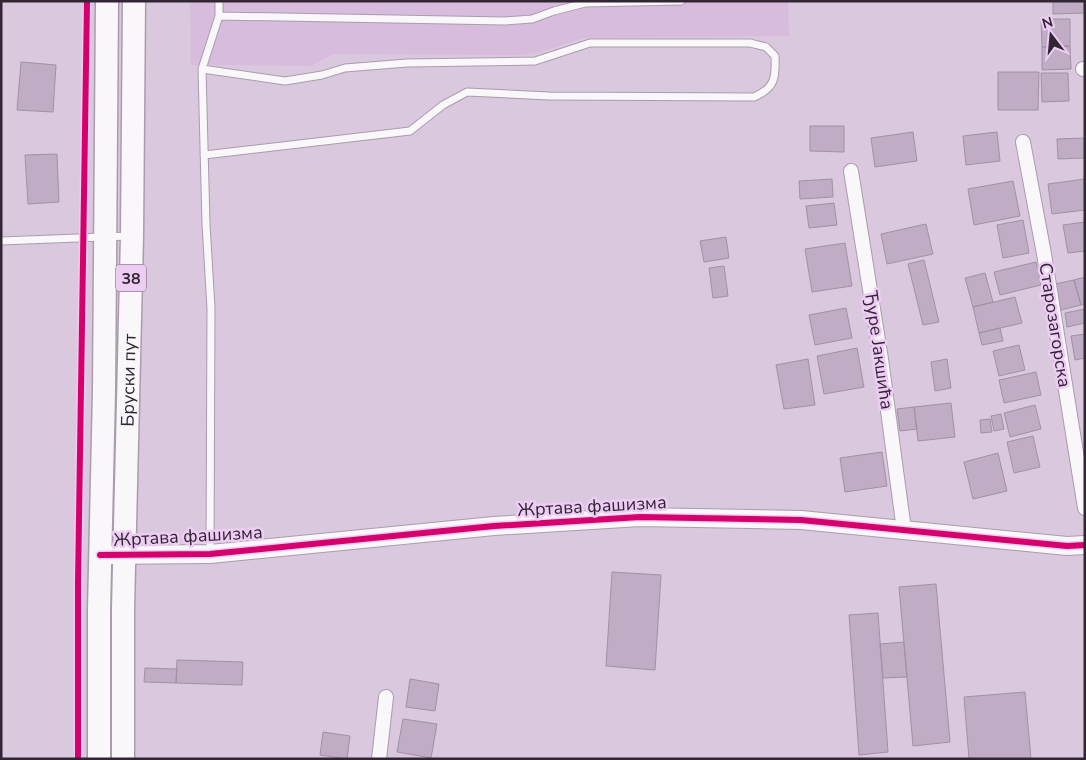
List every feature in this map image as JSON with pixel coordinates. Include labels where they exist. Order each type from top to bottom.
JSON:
[{"type":"main road","name":"Бруски пут","points":[[100,759],[100,555],[104,391],[107,1]]},
{"type":"main road","name":"Бруски пут","points":[[123,759],[124,555],[132,236],[134,1]]},
{"type":"street","name":"Старозагорска","points":[[1023,142],[1044,254],[1085,508]]},
{"type":"street","name":"Ђуре Јакшића","points":[[851,171],[881,358],[904,530]]},
{"type":"street","name":"Жртава фашизма","points":[[100,555],[210,554],[494,526],[640,517],[801,520],[1067,546],[1085,545]]},
{"type":"street","points":[[379,759],[386,697]]},
{"type":"lane","points":[[210,554],[211,308],[202,69],[219,16],[219,1]]},
{"type":"lane","points":[[219,16],[505,21],[532,19],[554,10],[585,3],[681,1]]},
{"type":"lane","points":[[202,69],[285,81],[322,75],[345,68],[407,63],[535,61],[590,43],[750,43],[766,47],[775,56],[776,73],[772,85],[765,92],[754,97],[549,96],[467,92],[443,105],[410,131],[204,155]]},
{"type":"lane","points":[[1,241],[132,236]]},
{"type":"shaded area","points":[[190,1],[788,1],[789,36],[584,38],[541,52],[522,55],[333,54],[311,66],[191,65]]},
{"type":"building","points":[[1053,1],[1085,1],[1085,13],[1053,14]]},
{"type":"building","points":[[1041,19],[1070,19],[1070,46],[1042,47]]},
{"type":"building","points":[[1070,46],[1071,69],[1042,70],[1042,47]]},
{"type":"building","points":[[21,62],[56,65],[53,112],[17,110]]},
{"type":"building","points":[[998,72],[1039,72],[1038,110],[998,110]]},
{"type":"building","points":[[1041,73],[1068,73],[1069,101],[1042,102]]},
{"type":"building","points":[[810,126],[844,126],[844,152],[810,151]]},
{"type":"building","points":[[913,132],[917,161],[875,167],[871,138]]},
{"type":"building","points":[[997,132],[1000,161],[966,165],[963,136]]},
{"type":"building","points":[[1085,138],[1085,158],[1058,159],[1057,139]]},
{"type":"building","points":[[57,154],[59,202],[28,204],[25,155]]},
{"type":"building","points":[[832,179],[833,197],[800,199],[799,181]]},
{"type":"building","points":[[1085,179],[1085,210],[1052,214],[1048,184]]},
{"type":"building","points":[[1013,181],[1020,216],[974,225],[968,189]]},
{"type":"building","points":[[834,203],[837,225],[809,228],[806,206]]},
{"type":"building","points":[[1023,220],[1029,253],[1003,258],[997,225]]},
{"type":"building","points":[[1085,222],[1085,251],[1068,253],[1063,225]]},
{"type":"building","points":[[926,224],[933,254],[887,264],[881,234]]},
{"type":"building","points":[[726,237],[729,258],[704,262],[700,241]]},
{"type":"building","points":[[845,243],[852,286],[812,292],[805,249]]},
{"type":"building","points":[[924,260],[939,322],[923,325],[908,264]]},
{"type":"building","points":[[1036,262],[1041,285],[1000,295],[994,272]]},
{"type":"building","points":[[724,266],[728,296],[713,298],[709,268]]},
{"type":"building","points":[[985,273],[993,302],[973,307],[965,278]]},
{"type":"building","points":[[1085,277],[1085,304],[1081,305],[1074,280]]},
{"type":"building","points":[[1074,280],[1081,305],[1061,310],[1055,284]]},
{"type":"building","points":[[1015,297],[1022,323],[979,333],[973,307]]},
{"type":"building","points":[[846,308],[852,338],[815,345],[809,315]]},
{"type":"building","points":[[1085,309],[1085,323],[1067,327],[1065,313]]},
{"type":"building","points":[[1000,328],[1003,341],[982,345],[979,333]]},
{"type":"building","points":[[1085,334],[1085,358],[1075,360],[1071,336]]},
{"type":"building","points":[[1019,345],[1025,370],[999,376],[993,351]]},
{"type":"building","points":[[857,348],[864,387],[824,394],[817,356]]},
{"type":"building","points":[[808,359],[815,405],[784,409],[776,365]]},
{"type":"building","points":[[947,359],[951,388],[935,391],[931,362]]},
{"type":"building","points":[[1036,372],[1041,395],[1004,403],[999,380]]},
{"type":"building","points":[[951,403],[955,437],[918,441],[914,407]]},
{"type":"building","points":[[1035,405],[1041,429],[1010,437],[1004,413]]},
{"type":"building","points":[[914,407],[917,429],[900,431],[897,409]]},
{"type":"building","points":[[1001,414],[1004,429],[994,431],[991,416]]},
{"type":"building","points":[[990,419],[992,432],[981,433],[980,420]]},
{"type":"building","points":[[1033,436],[1040,467],[1014,473],[1007,442]]},
{"type":"building","points":[[882,452],[887,486],[845,492],[840,458]]},
{"type":"building","points":[[998,453],[1007,491],[973,499],[964,462]]},
{"type":"building","points":[[612,572],[661,575],[655,670],[606,666]]},
{"type":"building","points":[[936,584],[950,742],[913,746],[899,587]]},
{"type":"building","points":[[878,613],[888,752],[859,755],[849,615]]},
{"type":"building","points":[[904,642],[907,677],[883,678],[880,644]]},
{"type":"building","points":[[177,660],[243,662],[242,685],[176,683]]},
{"type":"building","points":[[145,668],[177,669],[176,683],[144,682]]},
{"type":"building","points":[[410,679],[439,684],[435,711],[406,707]]},
{"type":"building","points":[[1025,692],[1031,759],[969,759],[964,697]]},
{"type":"building","points":[[403,719],[437,724],[431,758],[397,752]]},
{"type":"building","points":[[323,732],[350,736],[347,759],[320,755]]},
{"type":"cycle path","points":[[78,759],[78,583],[87,1]]},
{"type":"cycle path","points":[[100,555],[210,554],[494,526],[640,517],[801,520],[1067,546],[1085,545]]}]
